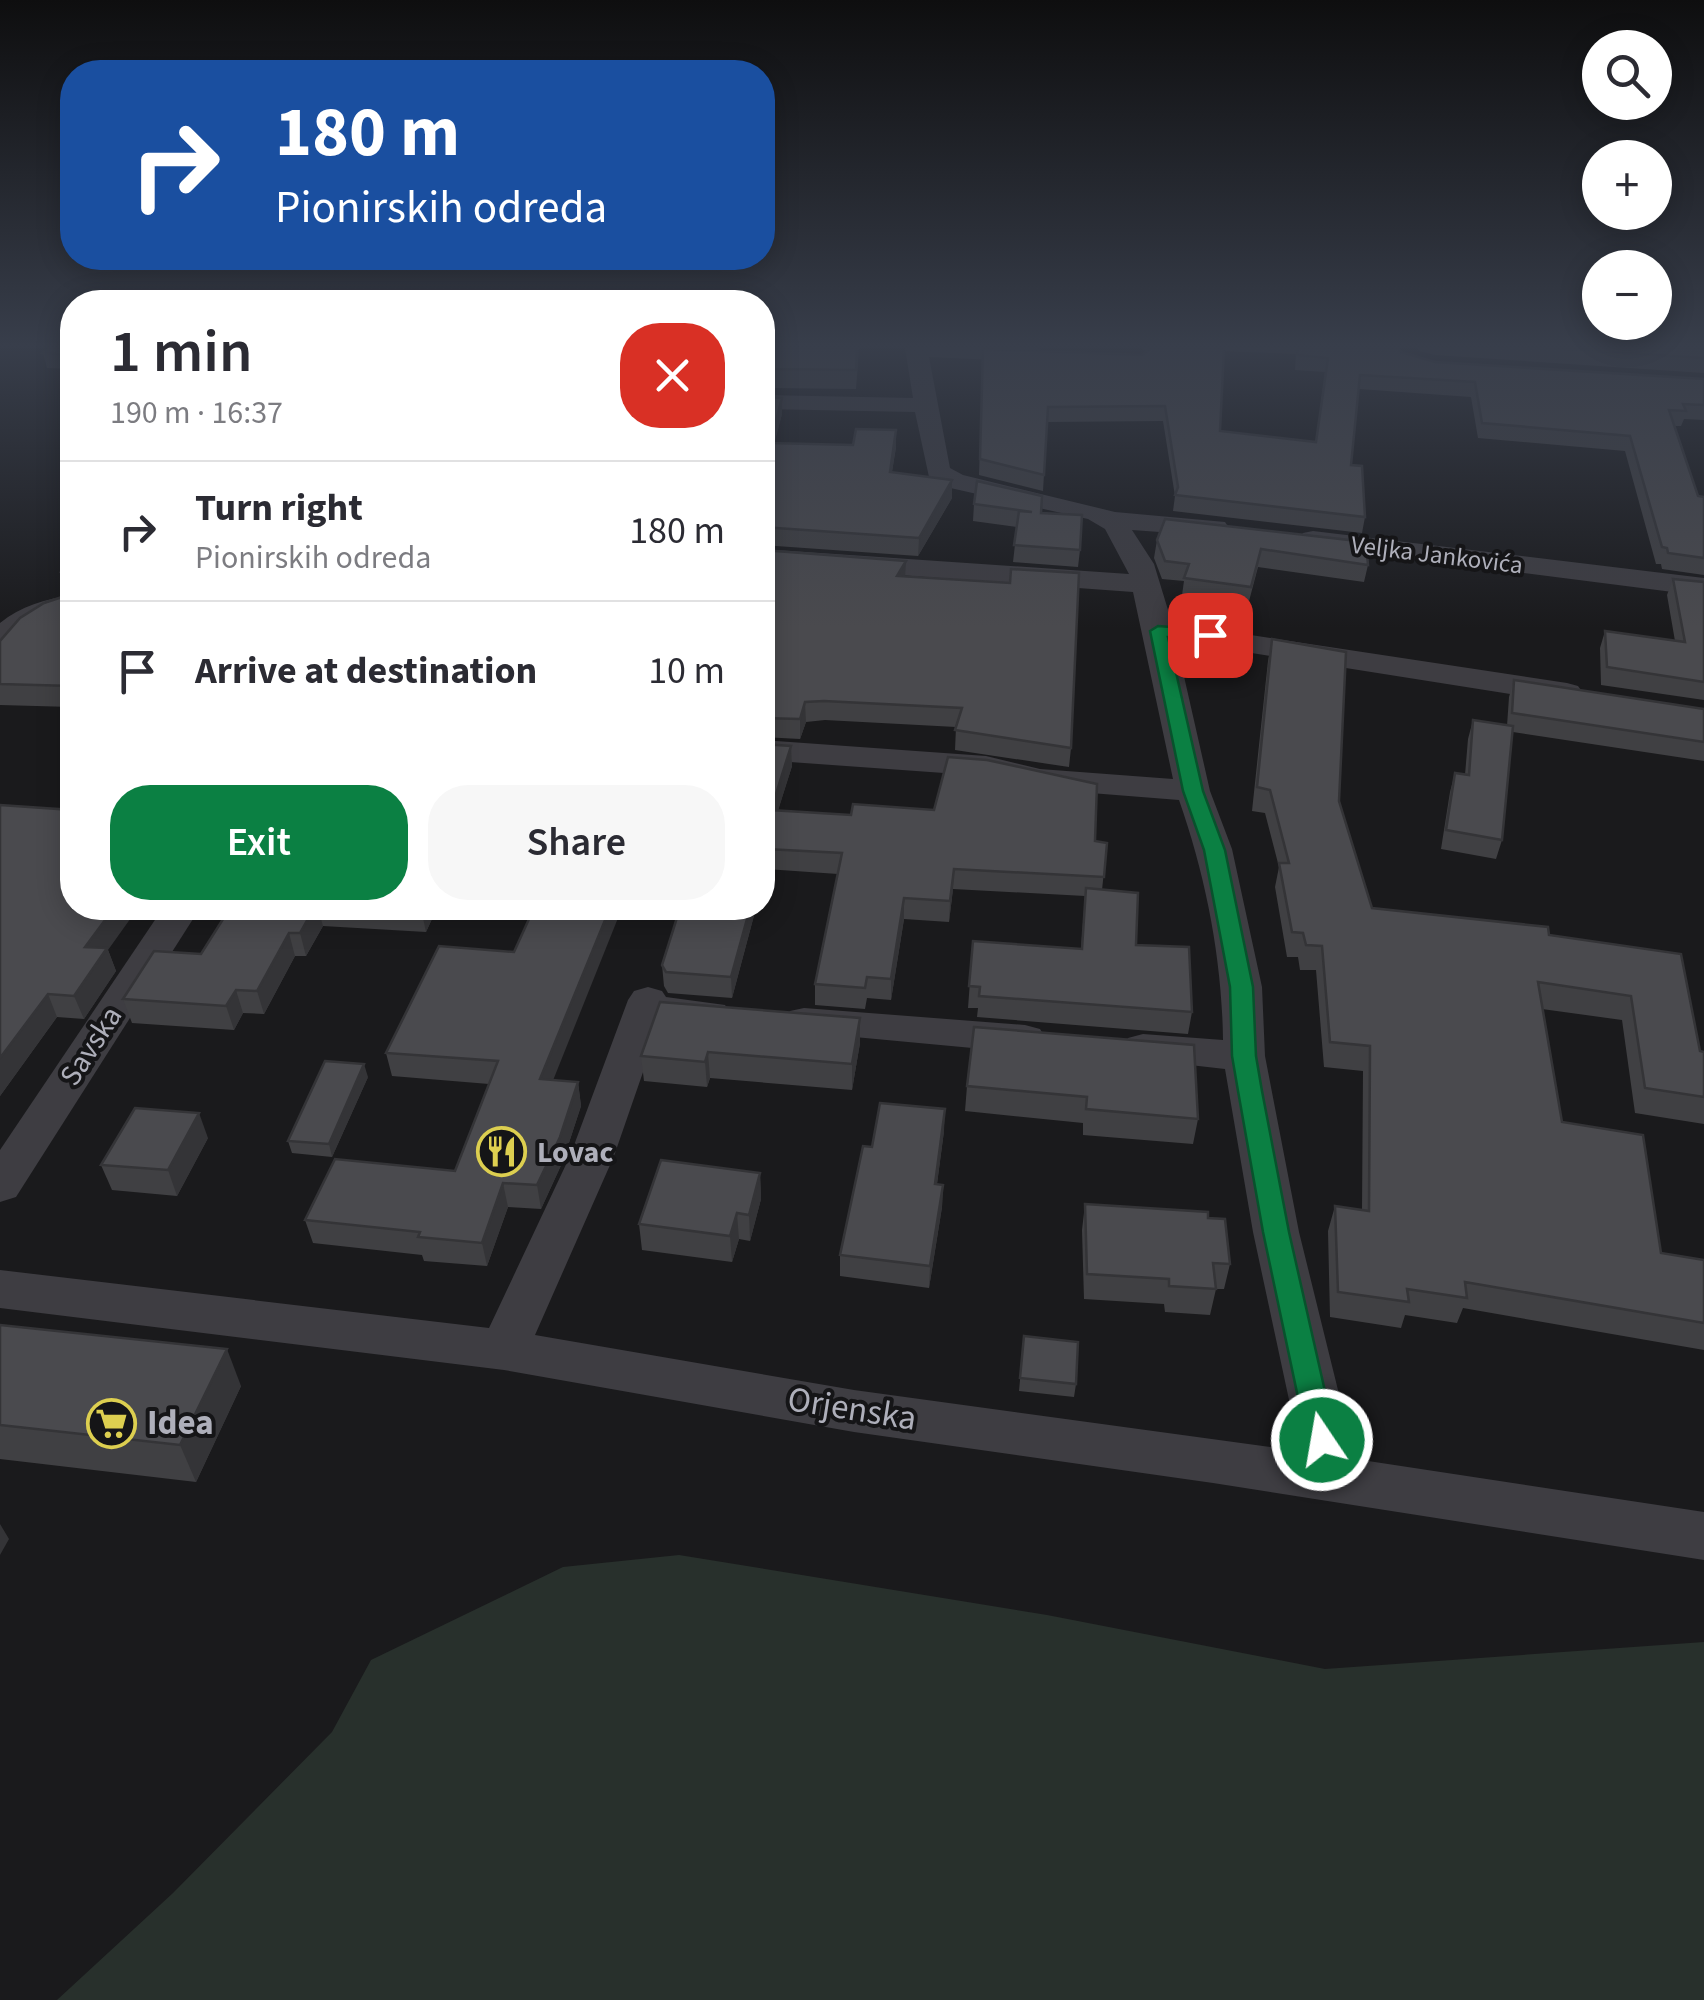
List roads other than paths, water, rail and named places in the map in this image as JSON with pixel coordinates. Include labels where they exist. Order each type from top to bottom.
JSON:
[{"type":"street","points":[[930,441],[934,466],[946,477],[1080,508],[1110,520],[1130,518],[1238,530]]},
{"type":"street","points":[[1110,520],[1134,552],[1158,631],[1193,791],[1214,850],[1238,970],[1244,1056],[1276,1232],[1333,1479]]},
{"type":"street","name":"Veljka Jankovića","points":[[1277,535],[1704,587]]},
{"type":"street","points":[[775,558],[1144,584]]},
{"type":"street","points":[[0,640],[16,622],[60,607]]},
{"type":"street","points":[[1158,631],[1210,635],[1593,697]]},
{"type":"street","points":[[775,751],[986,766],[1040,778],[1193,791]]},
{"type":"street","name":"Savska","points":[[0,1186],[173,920]]},
{"type":"street","points":[[504,1350],[592,1156],[646,1004],[751,1017],[1244,1056]]},
{"type":"street","name":"Orjenska","points":[[0,1289],[504,1350],[854,1410],[1704,1536]]},
{"type":"place","name":"Lovac","points":[[502,1152]]},
{"type":"place","name":"Idea","points":[[112,1423]]}]
